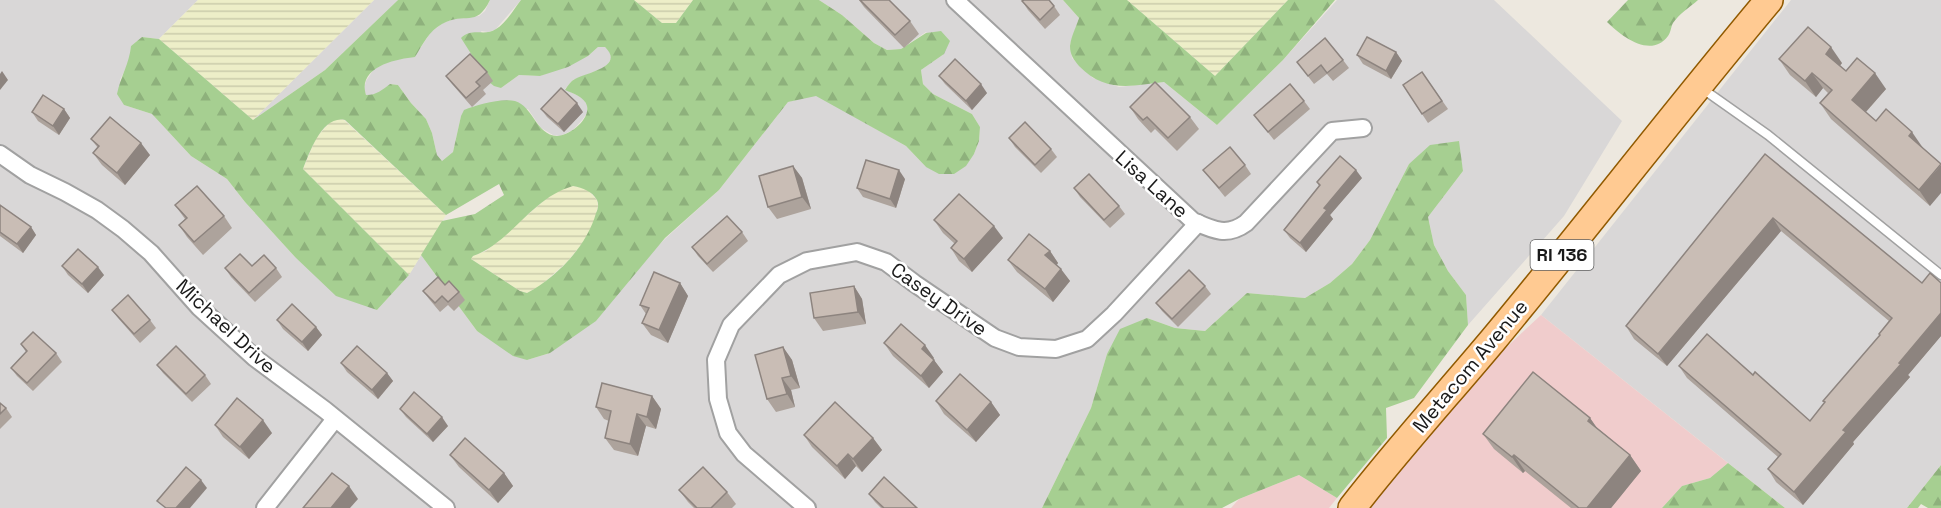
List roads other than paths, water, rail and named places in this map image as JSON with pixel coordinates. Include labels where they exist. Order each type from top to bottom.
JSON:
[{"type":"main road","name":"Metacom Avenue","points":[[1352,508],[1380,471],[1492,342],[1768,0]]},
{"type":"street","name":"Lisa Lane","points":[[955,0],[1193,221],[1214,231],[1236,230],[1246,223],[1332,131],[1363,128]]},
{"type":"street","name":"Michael Drive","points":[[0,154],[30,176],[97,210],[123,229],[150,253],[199,308],[255,358],[446,508]]},
{"type":"street","name":"Casey Drive","points":[[807,508],[744,454],[728,433],[718,399],[716,360],[731,325],[779,275],[807,261],[856,252],[886,262],[995,338],[1019,347],[1056,349],[1087,339],[1101,327],[1198,223]]},
{"type":"street","points":[[265,508],[335,419]]},
{"type":"lane","points":[[1698,85],[1768,135],[1941,275]]}]
